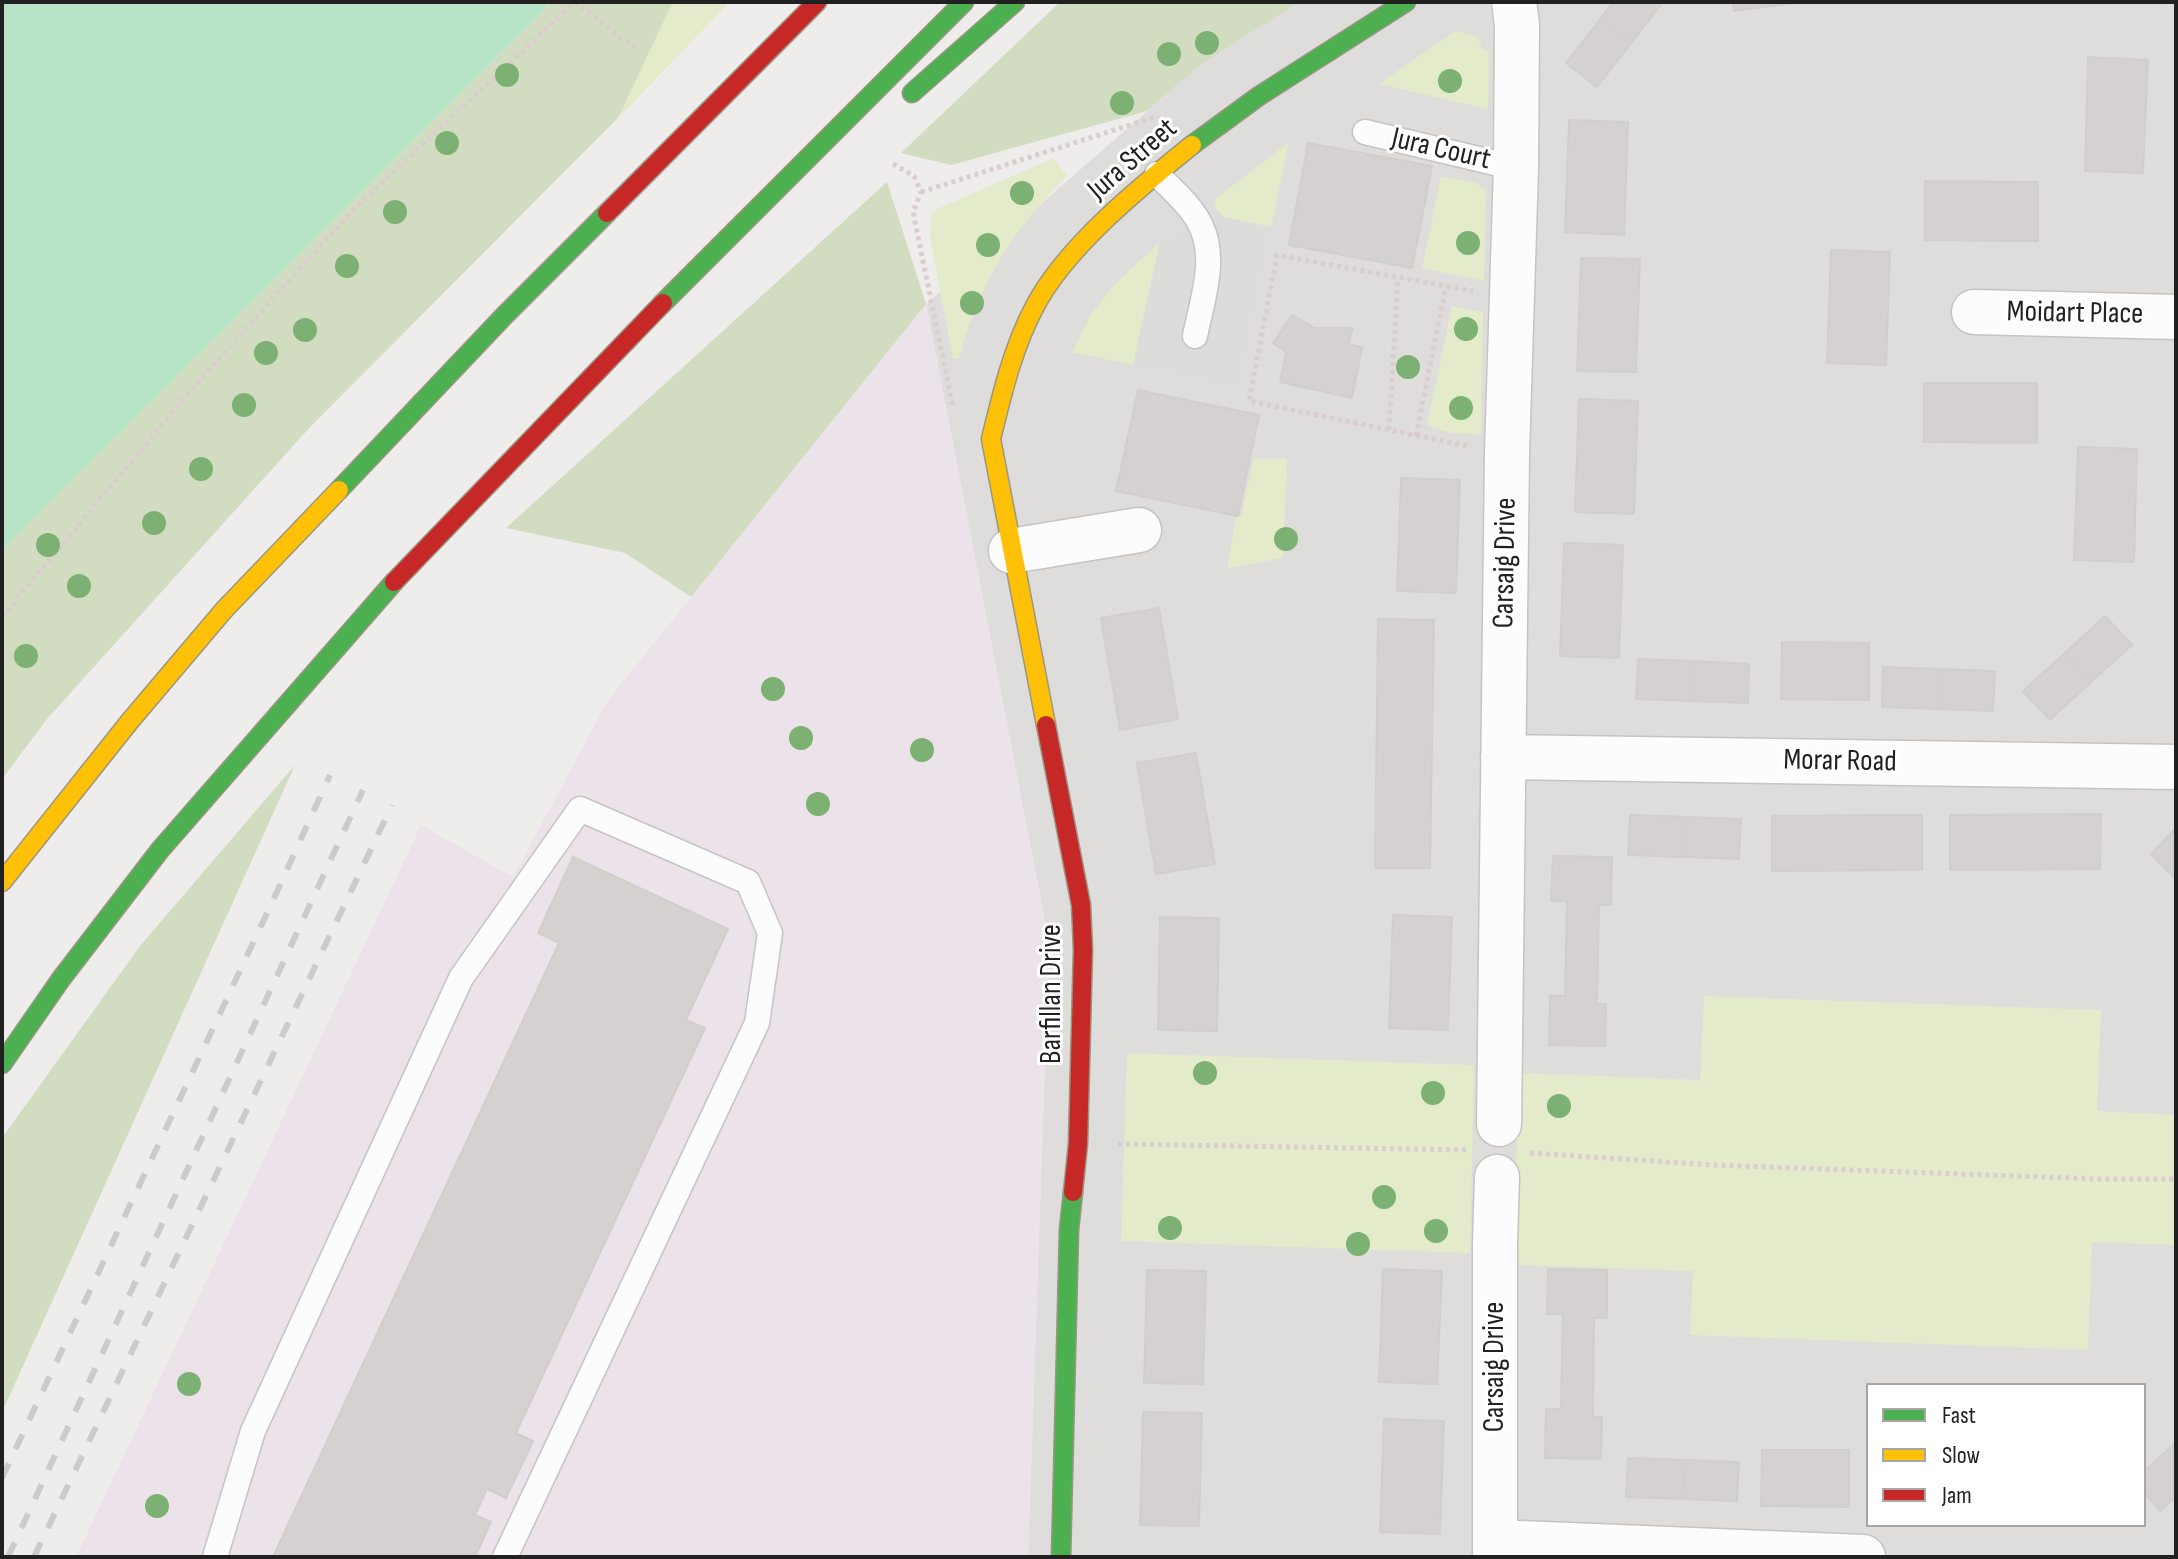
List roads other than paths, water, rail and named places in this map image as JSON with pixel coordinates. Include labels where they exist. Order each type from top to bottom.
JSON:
[{"type":"main road","points":[[2,882],[130,721],[224,610],[504,316],[817,2]]},
{"type":"main road","points":[[2,1064],[61,979],[171,838],[400,576],[670,296],[964,2]]},
{"type":"main road","points":[[901,102],[1015,2]]},
{"type":"main road","name":"Jura Street","points":[[991,439],[1003,388],[1035,304],[1079,246],[1157,174],[1224,122],[1406,2]]},
{"type":"main road","points":[[670,296],[820,172]]},
{"type":"main road","name":"Barfillan Drive","points":[[991,439],[1081,905],[1083,949],[1078,1144],[1069,1230],[1061,1557]]},
{"type":"street","name":"Carsaig Drive","points":[[1495,1550],[1495,1244],[1502,1151],[1507,453],[1516,168],[1517,25],[1514,2]]},
{"type":"street","name":"Moidart Place","points":[[1974,312],[2176,317]]},
{"type":"street","points":[[1011,551],[1139,530]]},
{"type":"street","name":"Morar Road","points":[[1503,757],[2176,767]]},
{"type":"street","points":[[1495,1550],[1863,1557]]},
{"type":"lane","name":"Jura Court","points":[[1365,132],[1516,168]]},
{"type":"lane","points":[[1157,174],[1193,211],[1207,242],[1208,267],[1195,336]]},
{"type":"lane","points":[[215,1557],[253,1431],[461,978],[580,809],[748,882],[770,933],[757,1023],[505,1557]]},
{"type":"railway","points":[[2,1478],[330,775]]},
{"type":"railway","points":[[8,1557],[363,790]]},
{"type":"railway","points":[[34,1557],[392,805]]}]
